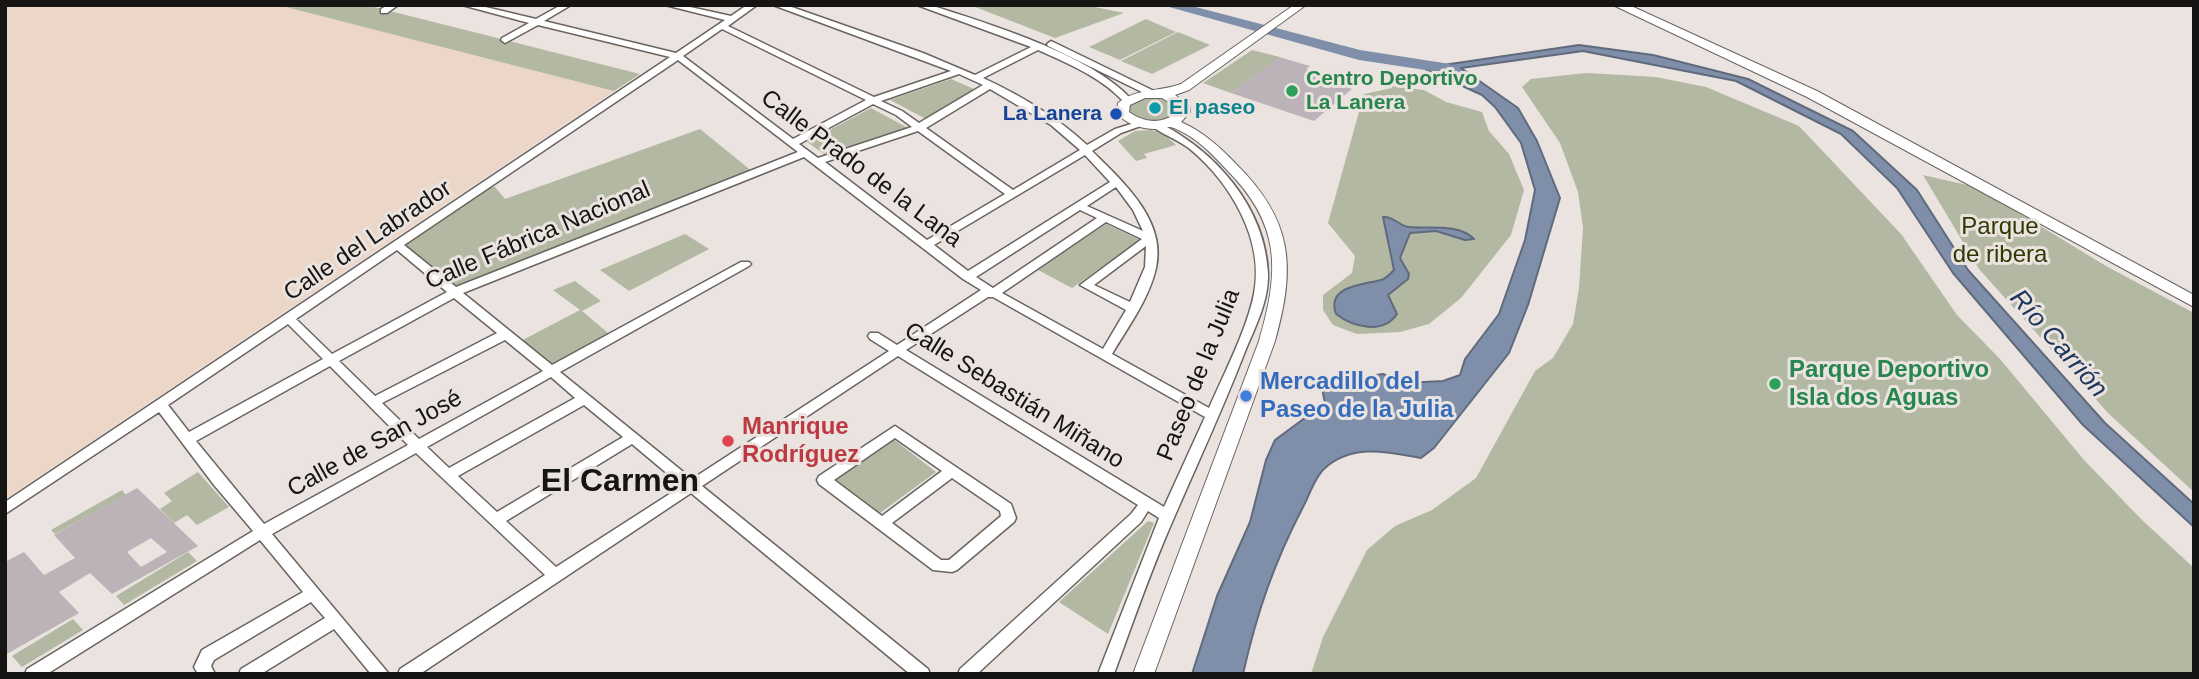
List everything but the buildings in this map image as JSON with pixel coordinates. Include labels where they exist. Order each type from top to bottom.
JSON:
[{"type":"main road","points":[[1619,5],[1812,94],[2194,302]]},
{"type":"street","points":[[384,10],[394,5]]},
{"type":"street","name":"Calle Prado de la Lana","points":[[466,5],[678,56],[990,292],[1213,416]]},
{"type":"street","points":[[505,40],[567,5]]},
{"type":"street","points":[[669,5],[728,23],[874,100],[920,127],[1012,194]]},
{"type":"street","name":"Calle del Labrador","points":[[5,509],[754,5]]},
{"type":"street","points":[[777,5],[988,86],[1055,123],[1117,182],[1139,211],[1150,238],[1152,258],[1132,308],[1105,355]]},
{"type":"street","points":[[921,5],[1038,47],[1114,86],[1128,100]]},
{"type":"street","points":[[947,5],[1038,38],[1151,93]]},
{"type":"street","points":[[1164,94],[1185,87],[1298,7]]},
{"type":"street","points":[[974,79],[1038,47]]},
{"type":"street","points":[[793,143],[874,100],[957,72]]},
{"type":"street","points":[[816,162],[920,127],[988,86]]},
{"type":"street","points":[[1179,100],[1185,87]]},
{"type":"street","points":[[1149,124],[1129,118],[1122,109],[1128,100],[1151,93],[1164,94],[1179,100],[1185,109],[1187,122]]},
{"type":"street","points":[[1118,131],[1129,118]]},
{"type":"street","name":"Paseo de la Julia","points":[[1143,674],[1267,341],[1280,303],[1283,277],[1278,238],[1262,203],[1231,165],[1187,122],[1149,124]]},
{"type":"street","points":[[927,245],[1118,131],[1149,124]]},
{"type":"street","name":"Paseo de la Julia","points":[[1106,674],[1167,516],[1213,416],[1259,299],[1262,276],[1261,248],[1254,226],[1225,179],[1175,135],[1149,124]]},
{"type":"street","name":"Calle Fábrica Nacional","points":[[188,439],[455,292],[804,153]]},
{"type":"street","points":[[968,277],[1117,182]]},
{"type":"street","points":[[1079,206],[1150,238]]},
{"type":"street","points":[[406,674],[897,350],[1105,218]]},
{"type":"street","points":[[1132,308],[1086,285],[1150,238]]},
{"type":"street","points":[[398,246],[922,674]]},
{"type":"street","name":"Calle de San José","points":[[33,674],[264,531],[745,264]]},
{"type":"street","points":[[289,319],[448,475],[555,575]]},
{"type":"street","points":[[373,402],[506,334]]},
{"type":"street","name":"Calle Sebastián Miñano","points":[[874,336],[1167,516]]},
{"type":"street","points":[[448,475],[584,398]]},
{"type":"street","points":[[161,405],[219,481],[264,531],[381,674]]},
{"type":"street","points":[[895,431],[950,472],[1006,508],[1009,518],[952,566],[938,566],[881,524],[824,480],[895,431]]},
{"type":"street","points":[[496,520],[633,437]]},
{"type":"street","points":[[881,524],[950,472]]},
{"type":"street","points":[[966,674],[1136,518],[1146,504]]},
{"type":"street","points":[[207,674],[202,667],[208,655],[314,593]]},
{"type":"street","points":[[247,674],[335,620]]},
{"type":"shaded area","points":[[5,5],[278,5],[614,91],[5,499]]},
{"type":"green space","points":[[278,5],[366,5],[640,74],[614,91]]},
{"type":"green space","points":[[970,5],[1085,5],[1124,13],[1055,38]]},
{"type":"green space","points":[[1146,19],[1176,32],[1120,60],[1089,47]]},
{"type":"green space","points":[[1178,32],[1210,45],[1152,74],[1121,61]]},
{"type":"green space","points":[[1252,50],[1280,57],[1231,93],[1203,83]]},
{"type":"green space","name":"Parque Deportivo Isla dos Aguas","points":[[1586,73],[1656,77],[1706,87],[1799,126],[1901,234],[1957,315],[2000,359],[2084,460],[2141,519],[2194,568],[2194,674],[1311,674],[1323,637],[1367,550],[1395,526],[1432,510],[1476,478],[1535,371],[1553,358],[1573,324],[1579,288],[1583,228],[1578,192],[1560,143],[1522,87],[1531,79]]},
{"type":"green space","points":[[951,79],[974,89],[926,119],[890,100]]},
{"type":"green space","points":[[1392,86],[1424,90],[1446,102],[1482,112],[1489,131],[1509,154],[1524,190],[1511,235],[1461,298],[1429,324],[1400,332],[1357,334],[1333,325],[1323,310],[1323,295],[1352,273],[1355,256],[1328,223],[1364,94]]},
{"type":"green space","points":[[1158,94],[1185,109],[1163,124],[1129,118],[1124,103]]},
{"type":"green space","points":[[871,108],[908,128],[824,154],[807,142]]},
{"type":"green space","points":[[700,129],[753,172],[455,292],[398,246],[486,186],[495,187],[505,199]]},
{"type":"green space","points":[[1152,130],[1164,134],[1176,145],[1144,154],[1147,158],[1136,161],[1118,141],[1135,131]]},
{"type":"green space","name":"Parque de ribera","points":[[1923,175],[1976,187],[2106,266],[2194,313],[2194,492],[2109,414],[1979,269]]},
{"type":"green space","points":[[1106,224],[1140,240],[1072,288],[1038,270]]},
{"type":"green space","points":[[685,234],[709,249],[629,291],[600,270]]},
{"type":"green space","points":[[575,281],[601,301],[582,311],[614,338],[553,372],[517,343],[580,310],[553,290]]},
{"type":"green space","points":[[892,438],[936,472],[880,513],[835,479]]},
{"type":"green space","points":[[198,472],[229,507],[197,525],[187,515],[174,523],[160,509],[172,501],[164,493]]},
{"type":"green space","points":[[122,490],[126,495],[55,534],[51,530]]},
{"type":"green space","points":[[1148,521],[1154,523],[1108,634],[1059,602]]},
{"type":"green space","points":[[188,552],[197,561],[124,605],[116,596]]},
{"type":"green space","points":[[73,619],[83,630],[22,667],[12,656]]},
{"type":"water","points":[[1579,45],[1653,55],[1748,79],[1853,131],[1917,190],[1968,270],[2105,423],[2194,504],[2194,527],[2083,425],[1953,273],[1897,188],[1841,134],[1736,81],[1583,51],[1461,68],[1518,108],[1537,141],[1560,198],[1528,305],[1509,353],[1434,448],[1421,458],[1383,452],[1358,453],[1346,455],[1324,469],[1312,487],[1275,568],[1260,609],[1243,674],[1192,674],[1217,596],[1250,522],[1266,460],[1275,440],[1325,403],[1322,388],[1336,381],[1383,374],[1404,383],[1443,381],[1460,375],[1465,359],[1499,314],[1525,240],[1535,190],[1521,143],[1495,107],[1482,95],[1423,68]]},
{"type":"water","points":[[1383,217],[1409,227],[1452,229],[1474,239],[1465,240],[1436,231],[1410,233],[1400,258],[1409,274],[1408,279],[1388,295],[1397,314],[1384,325],[1368,327],[1343,319],[1336,314],[1334,305],[1341,292],[1383,279],[1394,270]]},
{"type":"waterway","name":"Río Carrión","points":[[1169,5],[1359,55],[1444,68],[1462,78]]},
{"type":"place","name":"Centro Deportivo La Lanera","points":[[1292,91]]},
{"type":"place","name":"El paseo","points":[[1155,108]]},
{"type":"place","name":"La Lanera","points":[[1116,114]]},
{"type":"place","name":"Parque Deportivo Isla dos Aguas","points":[[1775,384]]},
{"type":"place","name":"Mercadillo del Paseo de la Julia","points":[[1246,396]]},
{"type":"place","name":"Manrique Rodríguez","points":[[728,441]]},
{"type":"district","name":"El Carmen","points":[[620,482]]}]
